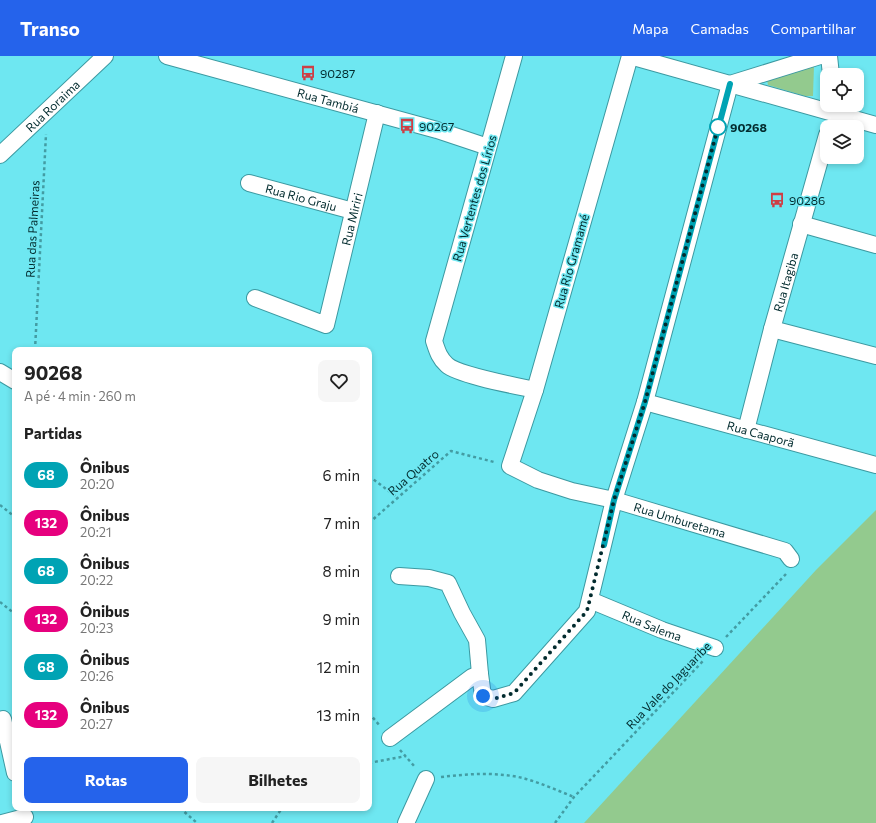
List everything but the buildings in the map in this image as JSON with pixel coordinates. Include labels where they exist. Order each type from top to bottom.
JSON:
[{"type":"street","name":"Rua Roraima","points":[[0,155],[105,56]]},
{"type":"street","name":"Rua Tambiá","points":[[166,56],[377,114],[488,147]]},
{"type":"street","name":"Rua Vertentes dos Lírios","points":[[514,56],[434,341],[438,355],[447,366],[462,372],[536,390]]},
{"type":"street","points":[[630,56],[832,115],[876,125]]},
{"type":"street","name":"Rua Rio Gramamé","points":[[510,466],[536,390],[630,56]]},
{"type":"street","points":[[730,84],[820,56]]},
{"type":"street","points":[[829,56],[830,68]]},
{"type":"street","points":[[399,576],[429,578],[448,584],[477,640],[483,696],[493,699],[514,693],[587,611],[614,500],[645,402],[730,84]]},
{"type":"street","name":"Rua Miriri","points":[[255,298],[326,325],[377,114]]},
{"type":"street","name":"Rua Itagiba","points":[[746,430],[772,329],[820,159]]},
{"type":"street","name":"Rua Rio Graju","points":[[249,183],[353,211]]},
{"type":"street","points":[[801,224],[876,245]]},
{"type":"street","points":[[772,329],[876,356]]},
{"type":"street","points":[[0,372],[12,379]]},
{"type":"street","name":"Rua Caaporã","points":[[645,402],[876,465]]},
{"type":"street","name":"Rua Umburetama","points":[[510,466],[552,484],[614,500],[785,551],[791,559]]},
{"type":"street","name":"Rua Salema","points":[[590,600],[662,630],[715,648]]},
{"type":"street","points":[[390,738],[472,677],[480,674]]},
{"type":"street","points":[[6,718],[12,755]]},
{"type":"street","points":[[406,823],[426,779]]},
{"type":"street","points":[[2,823],[24,816]]},
{"type":"path","name":"Rua das Palmeiras","points":[[35,347],[48,109]]},
{"type":"path","name":"Rua Quatro","points":[[372,520],[451,451],[510,466]]},
{"type":"path","points":[[372,478],[398,498]]},
{"type":"path","points":[[0,505],[12,515]]},
{"type":"path","name":"Rua Vale do Jaguaribe","points":[[555,823],[574,797],[790,570],[791,559]]},
{"type":"path","points":[[0,602],[12,612]]},
{"type":"path","points":[[372,762],[406,756]]},
{"type":"path","points":[[426,779],[466,774],[494,774],[519,777],[574,797]]},
{"type":"path","points":[[183,811],[197,823]]},
{"type":"path","points":[[272,823],[280,811]]},
{"type":"green space","points":[[814,66],[813,96],[805,96],[768,85],[767,80]]},
{"type":"green space","points":[[876,510],[876,823],[584,823],[816,570]]},
{"type":"bus line","name":"68","points":[[604,545],[614,500],[645,402],[700,191],[730,84]]},
{"type":"place","name":"90287","points":[[308,73]]},
{"type":"place","name":"90267","points":[[407,126]]},
{"type":"place","name":"90268","points":[[718,127]]},
{"type":"place","name":"90286","points":[[777,200]]},
{"type":"route","points":[[483,696],[493,699],[514,693],[587,611],[614,500],[645,402],[718,127]]}]
